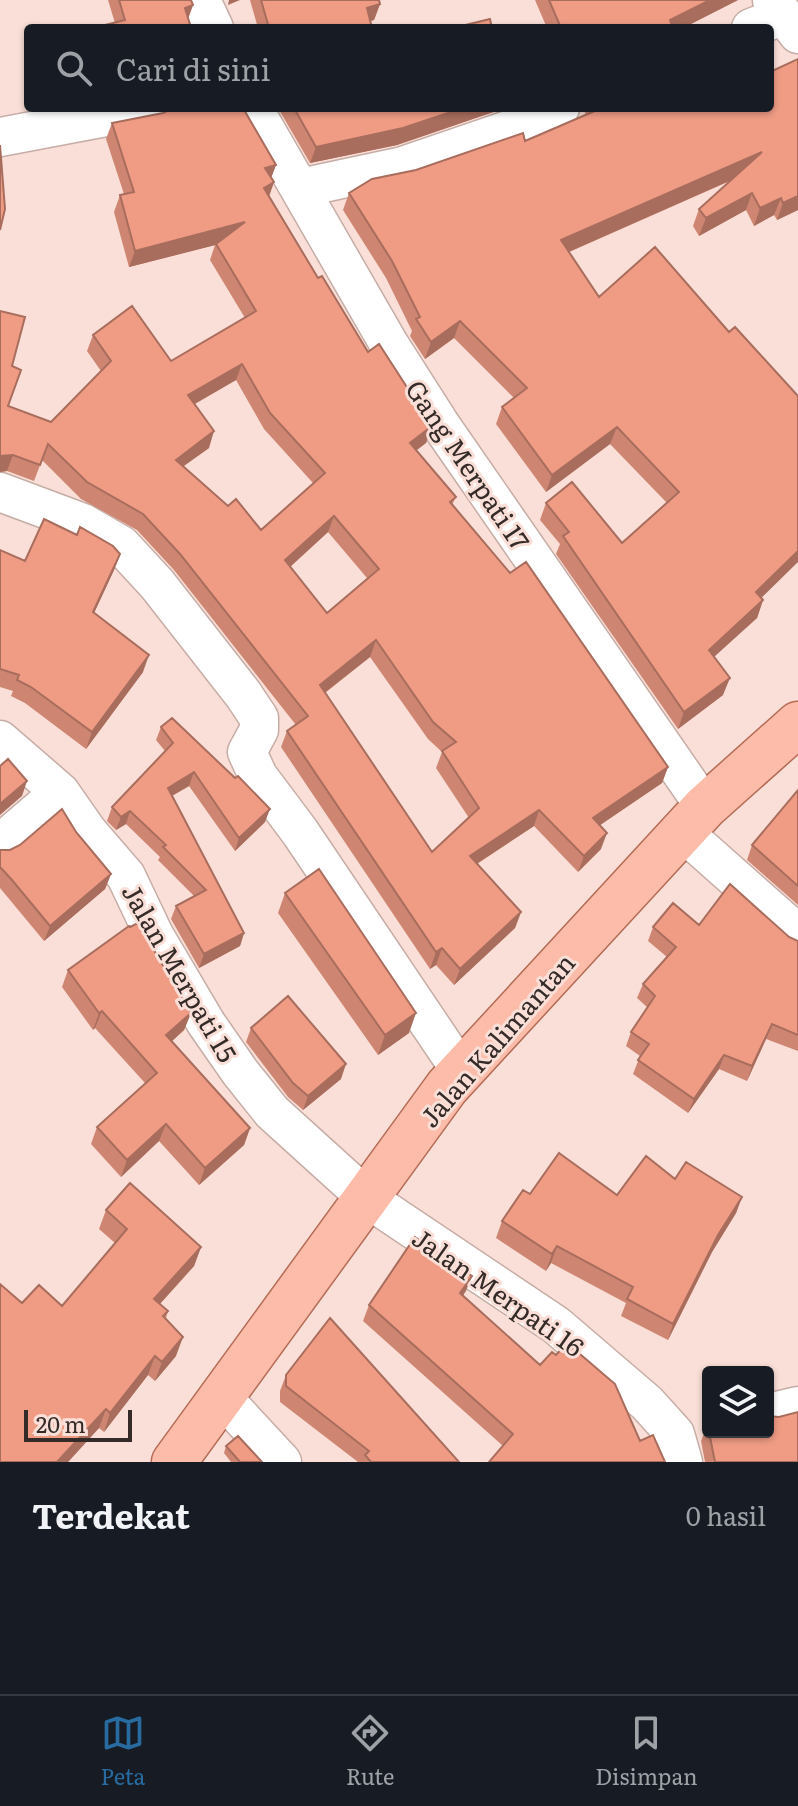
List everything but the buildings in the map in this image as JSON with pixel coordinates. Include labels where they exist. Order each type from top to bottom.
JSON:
[{"type":"main road","name":"Jalan Kalimantan","points":[[174,1462],[461,1071],[694,820],[798,724]]},
{"type":"street","points":[[201,0],[212,24]]},
{"type":"street","points":[[0,137],[132,112]]},
{"type":"street","name":"Gang Merpati 17","points":[[255,112],[389,344],[694,820],[798,934]]},
{"type":"street","points":[[300,188],[403,166],[523,125],[551,112]]},
{"type":"street","points":[[0,492],[83,523],[121,545],[157,584],[259,718],[259,730],[247,752],[258,776],[300,832],[461,1071]]},
{"type":"street","name":"Jalan Merpati 15","points":[[0,740],[60,792],[88,832],[126,876],[174,970],[206,1023],[272,1112],[368,1199]]},
{"type":"street","points":[[0,844],[60,792]]},
{"type":"street","name":"Jalan Merpati 16","points":[[368,1199],[556,1325],[689,1441]]},
{"type":"street","points":[[222,1397],[282,1462]]},
{"type":"street","points":[[774,1412],[798,1406]]}]
